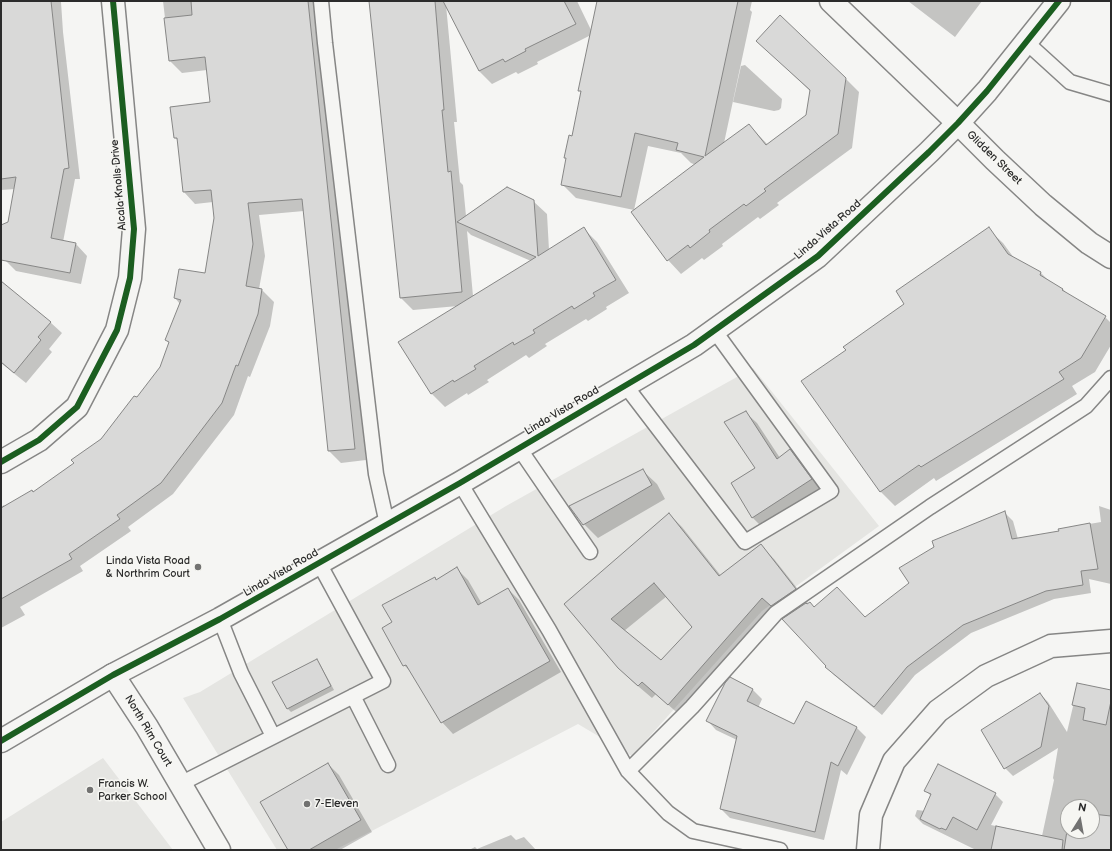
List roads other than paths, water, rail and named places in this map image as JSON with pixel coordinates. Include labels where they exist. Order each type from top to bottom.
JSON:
[{"type":"street","name":"Alcala Knolls Drive","points":[[1,462],[39,440],[77,407],[117,330],[130,278],[134,229],[113,1]]},
{"type":"street","name":"Glidden Street","points":[[831,1],[1043,205],[1089,242],[1111,257]]},
{"type":"street","name":"Linda Vista Road","points":[[1,741],[113,675],[220,619],[460,483],[694,345],[818,256],[924,157],[958,123],[987,90],[1059,1]]},
{"type":"street","points":[[868,850],[871,815],[894,761],[938,711],[986,676],[1051,646],[1111,641]]},
{"type":"street","name":"North Rim Court","points":[[113,675],[147,728],[219,850]]},
{"type":"lane","points":[[321,1],[375,466],[387,524]]},
{"type":"lane","points":[[1026,42],[1070,82],[1111,94]]},
{"type":"lane","points":[[625,385],[745,542],[831,491],[714,330]]},
{"type":"lane","points":[[628,772],[692,707],[776,613],[930,507],[1086,406],[1111,378]]},
{"type":"lane","points":[[519,448],[590,552]]},
{"type":"lane","points":[[460,483],[549,630],[628,772],[668,813],[693,831],[780,850]]},
{"type":"lane","points":[[180,784],[383,681],[319,563]]},
{"type":"lane","points":[[220,619],[241,673],[273,736]]},
{"type":"lane","points":[[353,696],[388,765]]},
{"type":"place","name":"Linda Vista Road & Northrim Court","points":[[198,567]]},
{"type":"place","name":"Francis W. Parker School","points":[[90,790]]},
{"type":"place","name":"7-Eleven","points":[[307,804]]}]
